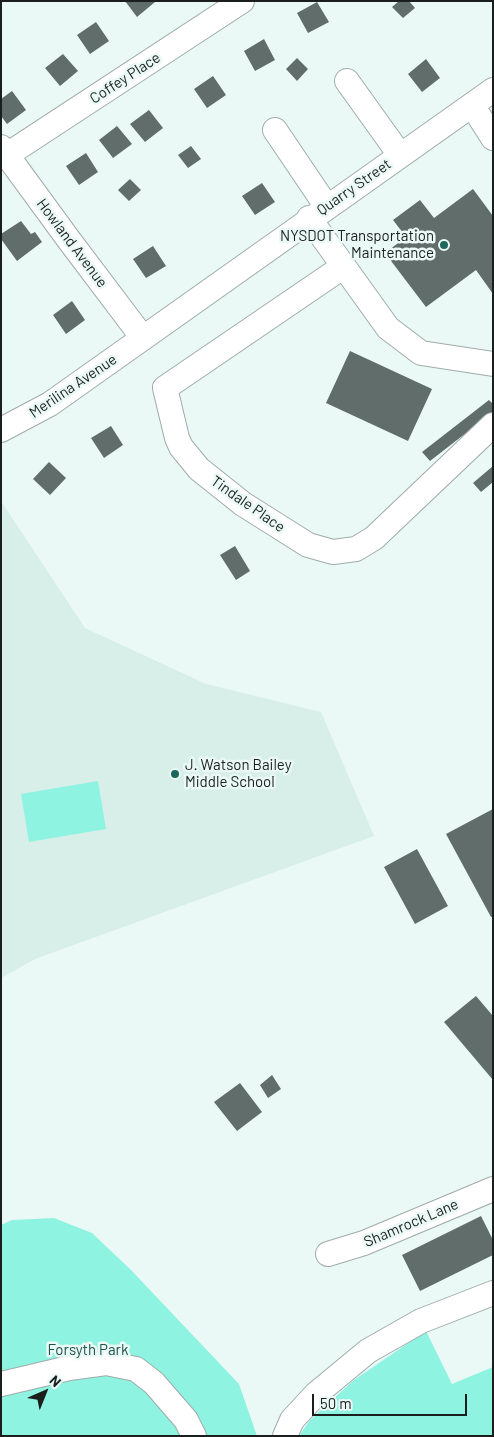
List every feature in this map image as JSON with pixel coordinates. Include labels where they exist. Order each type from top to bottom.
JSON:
[{"type":"street","name":"Coffey Place","points":[[4,151],[242,1]]},
{"type":"street","points":[[347,81],[400,155]]},
{"type":"street","name":"Quarry Street","points":[[144,338],[493,90]]},
{"type":"street","points":[[472,105],[493,138]]},
{"type":"street","points":[[275,130],[344,266],[388,328],[421,354],[493,364]]},
{"type":"street","name":"Howland Avenue","points":[[4,151],[144,338]]},
{"type":"street","name":"Tindale Place","points":[[344,266],[165,388],[177,438],[199,469],[243,504],[308,545],[333,552],[356,549],[374,538],[493,425]]},
{"type":"street","name":"Merilina Avenue","points":[[1,430],[50,404],[144,338]]},
{"type":"street","name":"Shamrock Lane","points":[[328,1254],[364,1243],[493,1189]]},
{"type":"street","points":[[284,1436],[292,1420],[316,1394],[368,1351],[421,1321],[493,1293]]},
{"type":"street","points":[[1,1384],[69,1368],[106,1363],[136,1369],[154,1384],[186,1420],[194,1436]]},
{"type":"shaded area","name":"J. Watson Bailey Middle School","points":[[1,501],[85,628],[206,684],[321,712],[374,836],[35,959],[1,978]]},
{"type":"green space","points":[[98,781],[106,829],[29,842],[21,794]]},
{"type":"green space","name":"Forsyth Park","points":[[54,1218],[92,1233],[131,1270],[239,1384],[257,1436],[1,1436],[1,1225],[12,1220]]},
{"type":"green space","points":[[426,1331],[452,1384],[493,1367],[493,1436],[299,1436],[310,1420],[354,1380]]},
{"type":"building","points":[[125,1],[154,1],[155,2],[137,17]]},
{"type":"building","points":[[399,1],[409,1],[415,8],[403,18],[392,7]]},
{"type":"building","points":[[317,2],[329,22],[308,33],[297,13]]},
{"type":"building","points":[[96,22],[109,41],[90,54],[77,35]]},
{"type":"building","points":[[264,39],[275,60],[255,71],[244,51]]},
{"type":"building","points":[[63,54],[78,71],[60,86],[45,68]]},
{"type":"building","points":[[297,58],[308,69],[297,81],[286,69]]},
{"type":"building","points":[[426,59],[440,78],[422,92],[408,74]]},
{"type":"building","points":[[213,76],[226,95],[207,108],[194,89]]},
{"type":"building","points":[[12,91],[26,110],[7,124],[1,116],[1,99]]},
{"type":"building","points":[[149,110],[163,128],[145,142],[130,124]]},
{"type":"building","points":[[117,126],[132,144],[113,158],[99,140]]},
{"type":"building","points":[[191,146],[201,159],[188,168],[178,155]]},
{"type":"building","points":[[86,153],[98,172],[79,185],[66,166]]},
{"type":"building","points":[[130,179],[141,190],[129,201],[118,190]]},
{"type":"building","points":[[262,183],[275,202],[255,215],[242,196]]},
{"type":"building","name":"NYSDOT Transportation Maintenance","points":[[473,189],[493,216],[493,294],[476,270],[426,307],[385,253],[406,237],[393,220],[420,200],[434,218]]},
{"type":"building","points":[[21,221],[31,234],[35,232],[42,242],[17,261],[1,239],[1,234]]},
{"type":"building","points":[[153,246],[166,266],[146,278],[133,259]]},
{"type":"building","points":[[72,301],[85,320],[66,334],[53,315]]},
{"type":"building","points":[[350,351],[432,389],[408,441],[326,403]]},
{"type":"building","points":[[489,400],[493,404],[493,412],[430,461],[422,452]]},
{"type":"building","points":[[111,426],[123,445],[104,458],[91,438]]},
{"type":"building","points":[[49,462],[66,478],[50,495],[33,479]]},
{"type":"building","points":[[493,466],[493,482],[481,492],[473,483]]},
{"type":"building","points":[[235,546],[250,571],[236,580],[220,555]]},
{"type":"building","points":[[493,809],[493,917],[491,917],[446,834]]},
{"type":"building","points":[[417,849],[448,906],[415,924],[384,867]]},
{"type":"building","points":[[476,996],[493,1016],[493,1080],[444,1022]]},
{"type":"building","points":[[272,1075],[281,1089],[268,1098],[260,1085]]},
{"type":"building","points":[[240,1083],[262,1112],[237,1131],[214,1102]]},
{"type":"building","points":[[481,1216],[493,1240],[493,1255],[420,1291],[402,1255]]},
{"type":"place","name":"NYSDOT Transportation Maintenance","points":[[444,245]]},
{"type":"place","name":"J. Watson Bailey Middle School","points":[[175,774]]}]
